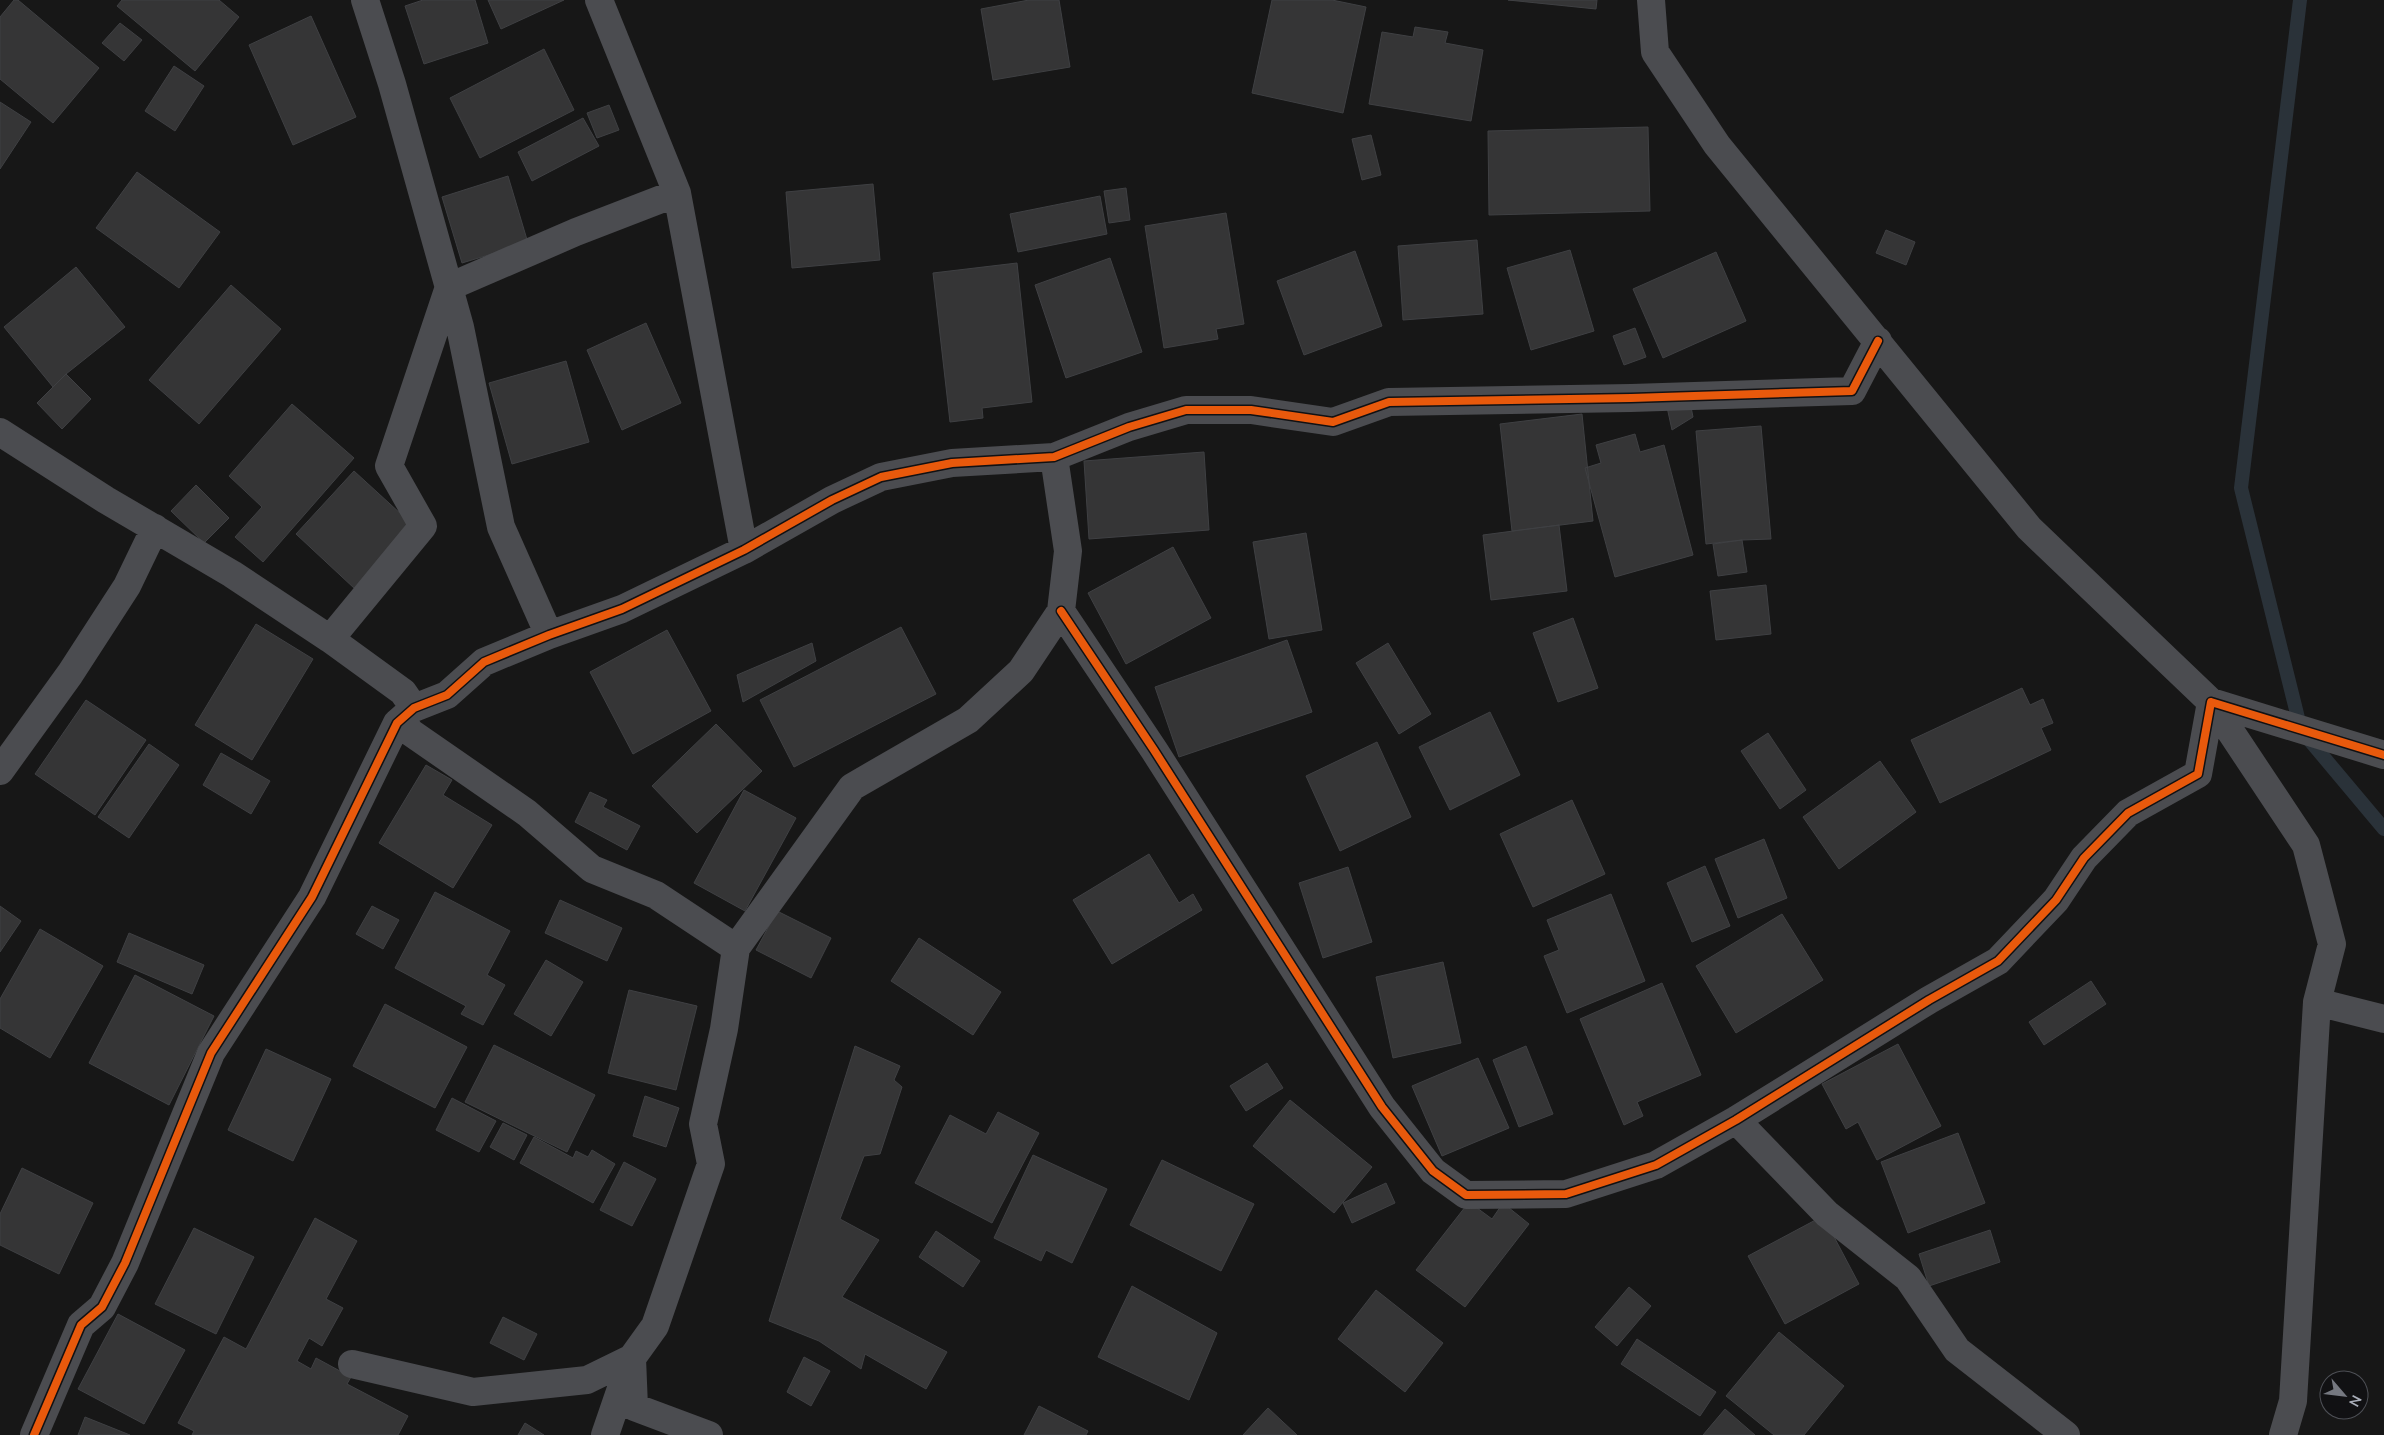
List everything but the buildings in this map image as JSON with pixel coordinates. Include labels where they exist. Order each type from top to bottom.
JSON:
[{"type":"street","points":[[599,0],[676,193],[744,550]]},
{"type":"street","points":[[1651,0],[1655,52],[1717,145],[2029,528],[2211,702],[2306,844],[2332,944],[2317,1002],[2293,1401],[2283,1435]]},
{"type":"street","points":[[369,2],[460,327],[501,527],[549,635]]},
{"type":"street","points":[[330,639],[423,526],[389,466],[449,287],[576,232],[676,193]]},
{"type":"street","points":[[406,715],[447,695],[484,662],[549,635],[622,609],[744,550],[832,500],[881,477],[952,463],[1054,457],[1129,427],[1186,410],[1250,410],[1333,422],[1389,402],[1640,398],[1852,390],[1878,341]]},
{"type":"street","points":[[0,432],[232,574],[330,639],[403,692],[406,715],[312,897],[211,1053],[125,1263],[102,1307],[81,1325],[34,1435]]},
{"type":"street","points":[[604,1435],[632,1358],[656,1326],[711,1164],[703,1124],[724,1029],[736,948],[852,787],[968,720],[1021,671],[1061,611],[1068,551],[1054,457]]},
{"type":"street","points":[[0,771],[70,674],[127,586],[155,528]]},
{"type":"street","points":[[1061,611],[1154,750],[1382,1107],[1433,1170],[1466,1195],[1566,1194],[1656,1165],[1736,1120],[1929,1000],[1998,961],[2056,900],[2084,858],[2128,813],[2198,774],[2211,702]]},
{"type":"street","points":[[2211,702],[2383,752]]},
{"type":"street","points":[[406,715],[527,812],[592,869],[656,895],[736,948]]},
{"type":"street","points":[[2317,1002],[2384,1019]]},
{"type":"street","points":[[1736,1120],[1827,1214],[1908,1278],[1957,1350],[2066,1435]]},
{"type":"street","points":[[352,1364],[473,1392],[588,1380],[632,1358]]},
{"type":"street","points":[[632,1358],[634,1407],[709,1435]]},
{"type":"waterway","points":[[2300,0],[2241,488],[2301,730],[2384,829]]},
{"type":"cycle path","points":[[34,1435],[81,1325],[102,1307],[125,1263],[211,1053],[312,897],[397,723],[414,708],[447,695],[484,662],[549,635],[622,609],[744,550],[832,500],[881,477],[952,463],[1054,457],[1129,427],[1186,410],[1251,410],[1333,422],[1389,402],[1631,398],[1852,391],[1878,341]]},
{"type":"cycle path","points":[[1061,611],[1154,750],[1382,1107],[1433,1171],[1466,1195],[1566,1194],[1656,1165],[1736,1120],[1929,1000],[1998,961],[2056,900],[2084,858],[2128,813],[2198,774],[2211,702],[2384,755]]}]
